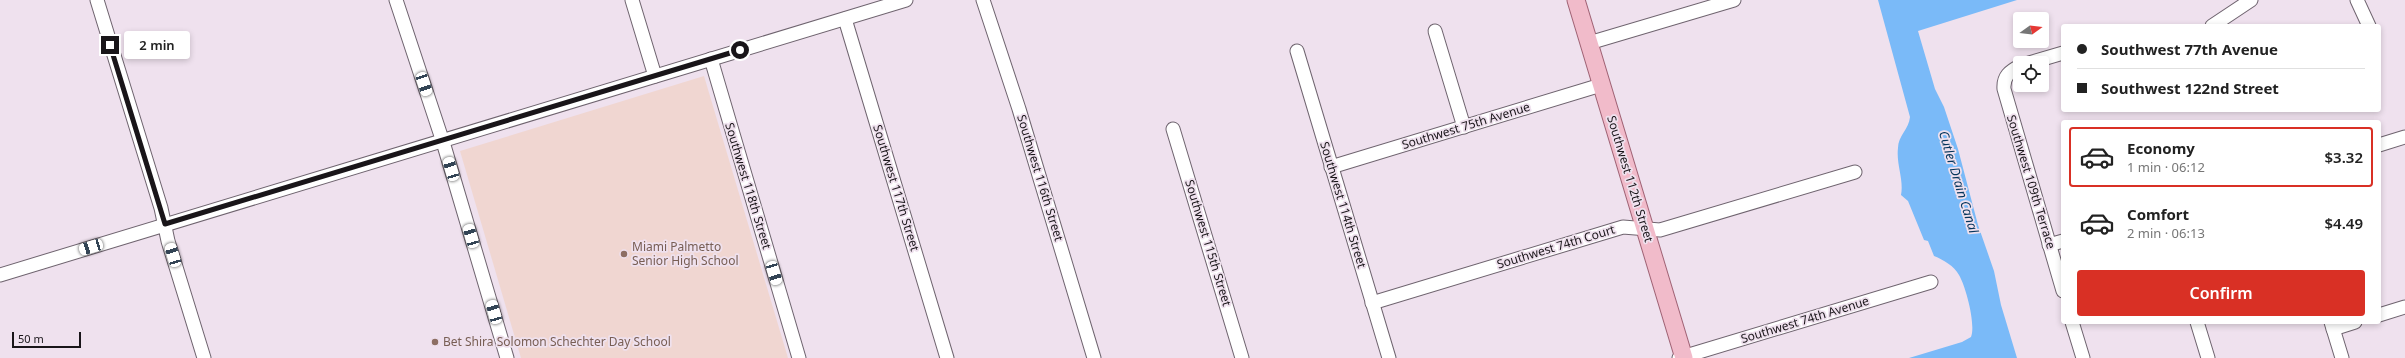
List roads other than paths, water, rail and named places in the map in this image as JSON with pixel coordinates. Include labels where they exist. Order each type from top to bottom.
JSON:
[{"type":"main road","name":"Southwest 112th Street","points":[[1576,0],[1682,358]]},
{"type":"street","points":[[97,0],[204,358]]},
{"type":"street","points":[[396,0],[442,142],[507,358]]},
{"type":"street","points":[[632,0],[655,76]]},
{"type":"street","points":[[0,275],[845,19],[870,5],[906,0]]},
{"type":"street","name":"Southwest 116th Street","points":[[983,0],[1019,109],[1094,358]]},
{"type":"street","points":[[1589,43],[1734,0]]},
{"type":"street","points":[[2215,24],[2250,0]]},
{"type":"street","points":[[2357,0],[2368,24]]},
{"type":"street","name":"Southwest 117th Street","points":[[845,19],[947,358]]},
{"type":"street","points":[[1436,31],[1464,127]]},
{"type":"street","name":"Southwest 114th Street","points":[[1297,51],[1389,358]]},
{"type":"street","points":[[2049,57],[2061,54]]},
{"type":"street","name":"Southwest 118th Street","points":[[710,59],[800,358]]},
{"type":"street","name":"Southwest 109th Terrace","points":[[2013,71],[2008,74],[2004,82],[2006,98],[2061,284]]},
{"type":"street","name":"Southwest 75th Avenue","points":[[1331,167],[1602,85]]},
{"type":"street","name":"Southwest 115th Street","points":[[1174,129],[1242,358]]},
{"type":"street","points":[[2381,144],[2405,137]]},
{"type":"street","name":"Southwest 74th Court","points":[[1372,302],[1623,227],[1660,230],[1856,172]]},
{"type":"street","points":[[2049,245],[2061,242]]},
{"type":"street","name":"Southwest 74th Avenue","points":[[1682,358],[1931,282]]},
{"type":"street","points":[[2381,314],[2405,307]]},
{"type":"street","points":[[2073,324],[2083,358]]},
{"type":"street","points":[[2198,324],[2208,358]]},
{"type":"street","points":[[2332,325],[2342,358]]},
{"type":"water","name":"Cutler Drain Canal","points":[[1878,0],[2017,0],[1918,31],[1935,89],[1944,107],[1958,149],[1978,225],[1994,271],[2001,305],[2017,358],[1909,358],[1962,342],[1971,337],[1972,324],[1967,297],[1959,275],[1948,264],[1934,256],[1928,241],[1924,240],[1908,201],[1901,195],[1902,184],[1898,160],[1898,144],[1908,125],[1910,117]]},
{"type":"place","name":"Miami Palmetto Senior High School","points":[[624,254]]},
{"type":"place","name":"Bet Shira Solomon Schechter Day School","points":[[435,342]]}]
